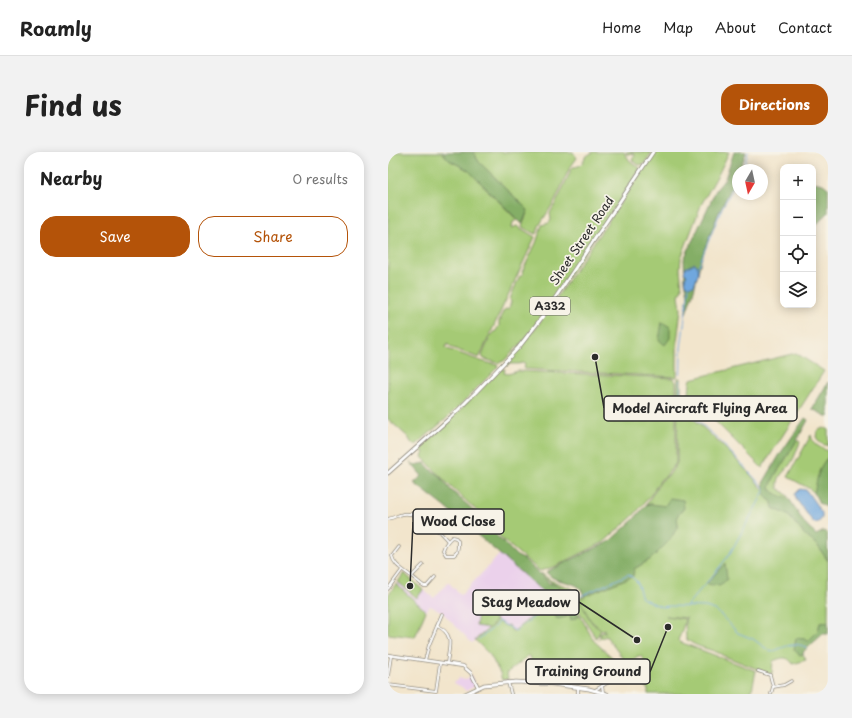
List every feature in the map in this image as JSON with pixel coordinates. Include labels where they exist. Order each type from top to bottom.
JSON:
[{"type":"main road","name":"Sheet Street Road","points":[[388,473],[476,392],[532,331],[653,152]]},
{"type":"main road","points":[[465,694],[478,687],[508,682],[552,684],[595,690],[607,694]]},
{"type":"street","points":[[388,519],[402,514],[410,514],[432,524],[447,540]]},
{"type":"street","points":[[452,537],[456,538],[458,541],[457,552],[450,556],[446,555],[443,550],[447,540],[452,537]]},
{"type":"street","points":[[399,547],[392,556],[392,559],[402,570],[424,586],[427,586],[435,577]]},
{"type":"street","points":[[412,576],[423,565]]},
{"type":"street","points":[[388,589],[402,570]]},
{"type":"street","points":[[388,582],[391,585]]},
{"type":"street","points":[[425,660],[428,645],[442,614]]},
{"type":"street","points":[[437,626],[445,631],[450,640],[447,663]]},
{"type":"street","points":[[388,676],[389,655],[458,664],[468,669],[478,687]]},
{"type":"street","points":[[388,685],[436,691],[440,662]]},
{"type":"street","points":[[595,690],[621,675],[625,668],[624,665]]},
{"type":"street","points":[[758,671],[770,675],[773,687],[771,694]]},
{"type":"street","points":[[773,687],[784,685],[791,681]]},
{"type":"street","points":[[508,682],[511,694]]},
{"type":"street","points":[[602,686],[603,692]]},
{"type":"street","points":[[578,688],[578,694]]},
{"type":"shaded area","points":[[500,554],[549,597],[555,605],[545,606],[514,631],[496,621],[472,643],[441,611],[430,606],[426,611],[396,584],[398,582],[414,597],[417,598],[423,590],[434,598],[448,582],[461,595]]},
{"type":"shaded area","points":[[471,676],[475,686],[466,691],[454,683],[459,678],[465,680]]},
{"type":"green space","points":[[388,152],[442,152],[449,160],[468,170],[517,220],[513,222],[512,228],[517,226],[535,237],[479,358],[450,347],[448,344],[445,348],[497,365],[498,367],[448,417],[416,445],[412,444],[408,437],[388,419]]},
{"type":"green space","points":[[442,152],[473,152],[479,162],[528,210],[522,224],[468,170],[449,160]]},
{"type":"green space","points":[[473,152],[573,152],[577,158],[569,169],[556,199],[539,226],[537,233],[535,234],[522,227],[528,210],[479,162]]},
{"type":"green space","points":[[593,152],[624,152],[630,161],[640,168],[639,171],[526,338],[504,361],[498,363],[484,359],[482,356],[483,353],[491,335],[499,326],[499,320],[502,320],[500,318],[504,310],[509,308],[511,302],[510,299],[519,277],[523,274],[522,272],[536,243],[542,225],[549,223],[551,220],[550,213],[573,167],[582,163],[585,157]]},
{"type":"green space","points":[[626,152],[652,152],[644,164],[639,165],[632,160],[635,155],[631,153],[628,155]]},
{"type":"green space","points":[[655,152],[729,152],[701,205],[681,258],[680,269],[682,288],[679,295],[681,309],[677,342],[677,377],[524,369],[525,364],[523,363],[509,364],[507,366],[506,363],[536,328]]},
{"type":"green space","points":[[734,152],[746,152],[742,164],[732,164],[732,186],[718,214],[701,260],[694,290],[686,313],[688,294],[685,281],[684,259],[716,190],[725,179]]},
{"type":"green space","points":[[816,183],[823,184],[828,188],[828,213],[816,225]]},
{"type":"green space","points":[[662,322],[670,327],[670,338],[665,345],[659,340]]},
{"type":"green space","points":[[796,353],[824,371],[762,468],[689,395],[690,382],[691,379]]},
{"type":"green space","points":[[501,369],[505,369],[504,373],[508,374],[518,371],[673,378],[676,382],[676,463],[665,477],[661,479],[650,496],[634,515],[604,542],[556,566],[540,571],[503,540],[487,520],[450,486],[422,457],[424,452],[419,449]]},
{"type":"green space","points":[[678,378],[681,378],[681,407],[750,474],[766,493],[765,496],[772,502],[773,508],[788,515],[805,535],[818,546],[828,561],[828,622],[820,623],[818,631],[808,642],[800,655],[803,654],[806,660],[793,664],[786,658],[773,661],[772,673],[770,674],[715,651],[695,645],[686,639],[685,619],[678,640],[756,671],[751,694],[648,694],[648,689],[640,683],[634,669],[645,662],[641,656],[638,656],[627,664],[606,636],[597,640],[602,635],[599,636],[600,633],[606,632],[603,631],[605,629],[602,630],[591,621],[601,630],[596,638],[572,600],[577,599],[576,597],[548,581],[541,573],[550,580],[573,589],[580,600],[581,597],[585,597],[584,596],[633,576],[634,569],[651,559],[678,526],[677,516],[684,508],[665,507],[651,504],[646,505],[661,481],[669,475],[677,463]],"holes":[[[666,616],[687,618],[685,619]]]},
{"type":"green space","points":[[828,382],[828,417],[812,409]]},
{"type":"green space","points":[[805,418],[808,420],[775,476],[770,488],[774,493],[790,500],[803,521],[816,535],[824,531],[827,533],[828,561],[818,546],[805,535],[788,515],[773,508],[772,502],[765,496],[763,483],[780,454]]},
{"type":"green space","points":[[823,428],[828,429],[828,446],[820,443],[816,437],[817,431]]},
{"type":"green space","points":[[811,435],[819,447],[828,451],[828,458],[825,460],[814,493],[810,489],[788,477]]},
{"type":"green space","points":[[797,440],[800,442],[794,458],[780,476],[778,483],[778,488],[786,494],[790,500],[774,493],[770,488],[776,473]]},
{"type":"green space","points":[[828,458],[828,508],[819,503],[814,493],[820,469]]},
{"type":"green space","points":[[410,462],[415,465],[425,463],[431,470],[438,474],[451,490],[483,519],[491,530],[517,556],[524,559],[551,585],[550,583],[563,588],[572,594],[574,597],[568,596],[580,616],[571,620],[569,613],[571,611],[569,608],[562,609],[567,617],[557,619],[552,611],[542,613],[543,607],[555,605],[549,597],[444,506],[414,483],[422,476]]},
{"type":"green space","points":[[670,498],[683,500],[684,508],[677,516],[678,526],[670,540],[651,559],[634,569],[633,576],[584,596],[579,587],[571,583],[557,580],[549,576],[546,572],[610,541],[634,519],[646,505],[651,504],[665,506]]},
{"type":"green space","points":[[725,563],[727,579],[720,586],[706,584]]},
{"type":"green space","points":[[404,573],[423,590],[417,598],[398,582]]},
{"type":"green space","points":[[396,584],[426,611],[415,637],[388,634],[388,595]]},
{"type":"green space","points":[[565,598],[579,614],[594,641],[615,660],[605,666],[612,677],[609,679],[602,667],[593,673],[585,662],[576,666],[538,673],[529,655],[507,673],[508,679],[502,680],[500,673],[490,655],[475,640],[494,624],[496,620],[506,626],[509,625],[512,631],[514,631],[545,606],[555,605]]},
{"type":"green space","points":[[480,601],[498,603],[494,624],[489,628],[476,626]]},
{"type":"green space","points":[[828,622],[828,634],[823,634],[804,651],[803,654],[800,655],[794,650],[796,638],[805,639],[808,641],[818,631],[820,623]]},
{"type":"water","points":[[695,263],[699,271],[694,285],[689,286],[686,284],[685,277],[687,275],[684,273],[685,268]]},
{"type":"water","points":[[800,489],[806,490],[822,513],[822,518],[819,522],[813,522],[796,499],[795,494]]},
{"type":"waterway","points":[[745,164],[748,152]]},
{"type":"waterway","points":[[698,267],[722,208],[732,190]]},
{"type":"waterway","points":[[687,607],[729,555],[765,489],[721,442],[681,405],[681,348],[689,286]]},
{"type":"waterway","points":[[581,596],[629,574],[637,582],[642,598],[662,607],[706,607],[717,611],[738,633],[753,639],[771,652],[794,645],[807,648]]},
{"type":"waterway","points":[[479,639],[492,629],[498,621],[516,631],[547,606],[559,604],[567,599],[576,597]]},
{"type":"place","name":"Model Aircraft Flying Area","points":[[595,357]]},
{"type":"place","name":"Wood Close","points":[[410,586]]},
{"type":"place","name":"Training Ground","points":[[668,627]]},
{"type":"place","name":"Stag Meadow","points":[[637,640]]}]
